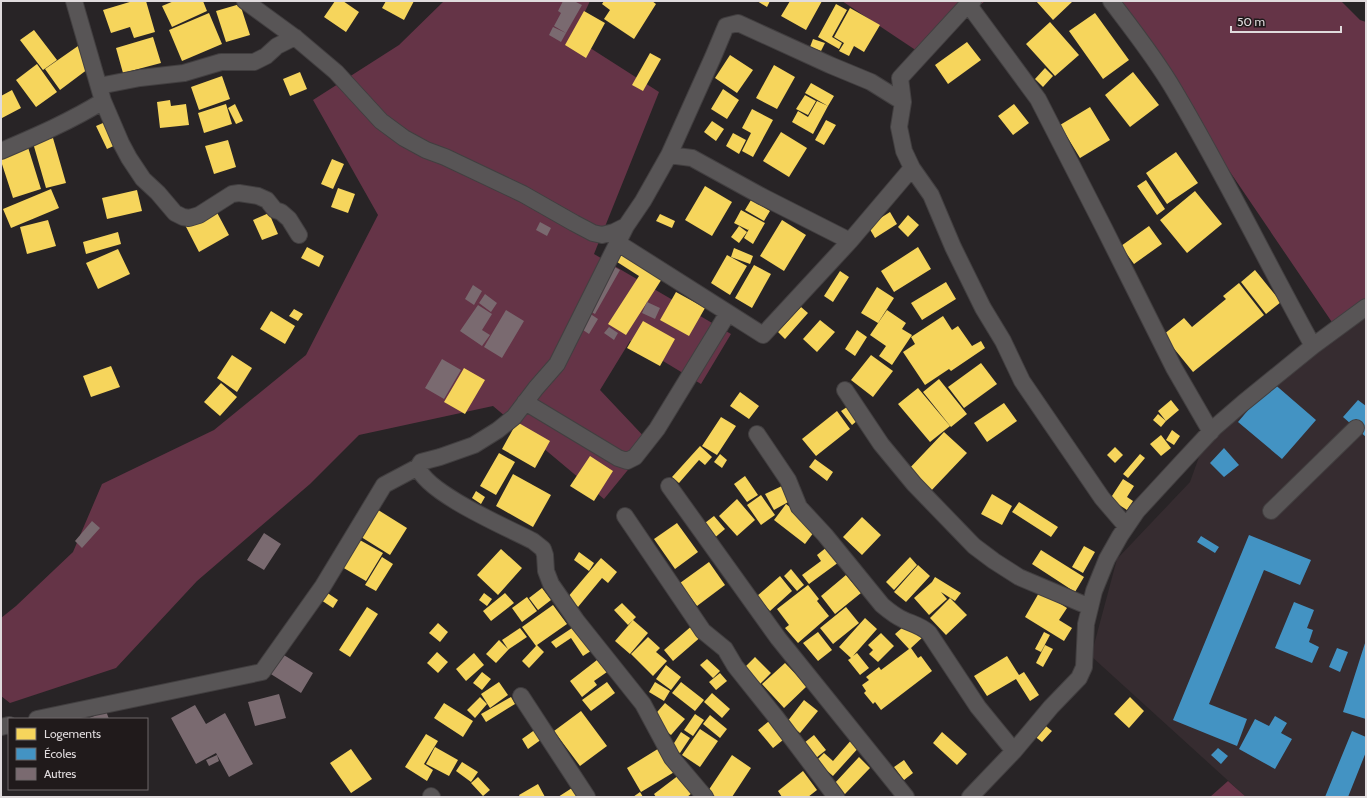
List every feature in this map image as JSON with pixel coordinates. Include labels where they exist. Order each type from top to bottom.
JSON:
[{"type":"street","points":[[74,1],[101,93],[129,158],[143,179],[158,193],[175,213],[182,217],[189,218],[199,215],[232,194],[239,193],[258,196],[267,200],[275,210],[281,212],[289,219],[299,235]]},
{"type":"street","points":[[245,1],[296,37],[336,72],[381,122],[404,138],[426,150],[445,157],[523,194],[593,233],[602,235],[614,232],[626,226]]},
{"type":"street","points":[[1111,1],[1174,89],[1236,202],[1277,282],[1313,346]]},
{"type":"street","points":[[1126,526],[1102,498],[1022,381],[1004,340],[983,308],[956,254],[931,195],[912,168],[904,151],[899,127],[903,102],[900,78],[971,2],[1038,99],[1170,362],[1211,432]]},
{"type":"street","points":[[42,718],[262,672],[323,586],[384,485],[418,466],[421,462],[474,445],[498,430],[514,417],[557,364],[626,226],[643,201],[669,155],[714,57],[726,26],[738,22],[823,62],[871,82],[903,102]]},
{"type":"street","points":[[1,151],[52,129],[88,110],[101,93],[140,78],[184,73],[221,62],[254,62],[266,56],[277,46],[296,37]]},
{"type":"street","points":[[669,155],[692,158],[763,197],[850,241]]},
{"type":"street","points":[[618,243],[763,335],[850,241],[912,168]]},
{"type":"street","points":[[970,797],[1014,751],[1051,707],[1079,678],[1084,667],[1086,624],[1094,591],[1107,559],[1126,526],[1160,485],[1211,432],[1243,402],[1313,346],[1366,307]]},
{"type":"street","points":[[525,402],[618,458],[627,461],[635,458],[657,429],[728,313]]},
{"type":"street","points":[[845,390],[881,444],[914,484],[974,546],[1019,577],[1090,607]]},
{"type":"street","points":[[1271,511],[1356,428]]},
{"type":"street","points":[[757,434],[788,480],[799,507],[825,535],[882,605],[902,619],[924,628],[929,633],[978,707],[1014,751]]},
{"type":"street","points":[[418,466],[420,472],[437,489],[458,502],[533,541],[543,549],[546,571],[551,584],[576,620],[643,704],[672,758],[705,797]]},
{"type":"street","points":[[669,486],[778,638],[906,797]]},
{"type":"street","points":[[625,516],[703,631],[725,649],[735,666],[784,727],[836,797]]},
{"type":"street","points":[[522,696],[573,777],[588,797]]},
{"type":"shaded area","points":[[444,1],[590,1],[573,37],[659,92],[594,254],[731,334],[701,384],[630,341],[600,390],[650,443],[604,499],[493,406],[359,435],[310,484],[197,581],[116,668],[10,703],[1,696],[1,618],[16,606],[73,552],[102,484],[214,430],[306,355],[378,215],[313,100],[399,45]]},
{"type":"shaded area","points":[[842,1],[985,1],[920,53]]},
{"type":"shaded area","points":[[1109,1],[1341,1],[1360,20],[1366,22],[1366,317],[1340,334],[1120,10]]},
{"type":"shaded area","points":[[1366,317],[1366,797],[1246,797],[1091,656],[1117,559],[1190,482],[1204,443],[1272,382]]},
{"type":"shaded area","points":[[1228,781],[1246,797],[1210,797]]},
{"type":"building: Logements","points":[[133,1],[146,1],[155,32],[134,38],[130,27],[111,33],[103,10]]},
{"type":"building: Logements","points":[[174,1],[203,1],[207,11],[172,27],[162,6]]},
{"type":"building: Logements","points":[[335,1],[343,1],[359,12],[346,32],[324,17]]},
{"type":"building: Logements","points":[[386,1],[414,1],[404,20],[382,8]]},
{"type":"building: Logements","points":[[604,1],[652,1],[656,4],[634,39],[604,19],[610,10],[602,4]]},
{"type":"building: Logements","points":[[757,1],[770,1],[767,7]]},
{"type":"building: Logements","points":[[790,1],[822,1],[806,30],[781,16]]},
{"type":"building: Logements","points":[[1036,1],[1073,1],[1053,20]]},
{"type":"building: Logements","points":[[240,4],[250,35],[226,42],[216,11]]},
{"type":"building: Logements","points":[[836,4],[847,10],[832,37],[842,43],[839,49],[818,37]]},
{"type":"building: Logements","points":[[850,8],[880,25],[864,52],[854,46],[849,56],[839,51],[844,43],[834,37]]},
{"type":"building: Logements","points":[[584,11],[605,23],[586,58],[565,45]]},
{"type":"building: Logements","points":[[209,13],[222,44],[182,61],[169,30]]},
{"type":"building: Logements","points":[[1095,13],[1129,60],[1103,79],[1069,31]]},
{"type":"building: Logements","points":[[1050,22],[1079,55],[1055,76],[1026,44]]},
{"type":"building: Logements","points":[[34,30],[57,60],[43,70],[20,40]]},
{"type":"building: Logements","points":[[153,37],[161,63],[123,73],[116,48]]},
{"type":"building: Logements","points":[[813,39],[825,43],[821,51],[810,47]]},
{"type":"building: Logements","points":[[967,42],[981,60],[948,84],[935,65]]},
{"type":"building: Logements","points":[[78,46],[92,66],[60,90],[45,69]]},
{"type":"building: Logements","points":[[650,53],[661,59],[643,91],[632,85]]},
{"type":"building: Logements","points":[[730,55],[753,70],[737,93],[715,78]]},
{"type":"building: Logements","points":[[37,64],[57,92],[36,107],[16,80]]},
{"type":"building: Logements","points":[[774,65],[795,77],[777,109],[756,98]]},
{"type":"building: Logements","points":[[1045,68],[1053,76],[1043,87],[1035,79]]},
{"type":"building: Logements","points":[[300,72],[307,89],[290,96],[283,79]]},
{"type":"building: Logements","points":[[1133,72],[1159,105],[1130,127],[1105,95]]},
{"type":"building: Logements","points":[[222,76],[230,99],[199,110],[191,87]]},
{"type":"building: Logements","points":[[811,83],[834,96],[828,106],[805,93]]},
{"type":"building: Logements","points":[[723,89],[739,100],[727,119],[711,109]]},
{"type":"building: Logements","points":[[12,90],[21,108],[2,118],[1,96]]},
{"type":"building: Logements","points":[[805,95],[816,101],[808,115],[796,109]]},
{"type":"building: Logements","points":[[170,100],[171,106],[186,104],[189,125],[160,128],[157,102]]},
{"type":"building: Logements","points":[[817,101],[828,106],[813,134],[792,122],[798,111],[808,117]]},
{"type":"building: Logements","points":[[226,104],[232,124],[204,133],[198,113]]},
{"type":"building: Logements","points":[[235,104],[243,121],[236,124],[228,108]]},
{"type":"building: Logements","points":[[1014,104],[1029,123],[1013,135],[998,116]]},
{"type":"building: Logements","points":[[1090,107],[1110,140],[1080,158],[1060,125]]},
{"type":"building: Logements","points":[[752,109],[773,120],[753,157],[742,151],[751,133],[742,128]]},
{"type":"building: Logements","points":[[110,120],[120,143],[107,149],[96,126]]},
{"type":"building: Logements","points":[[826,120],[836,125],[824,145],[815,140]]},
{"type":"building: Logements","points":[[712,121],[724,129],[716,141],[704,132]]},
{"type":"building: Logements","points":[[781,132],[807,148],[789,177],[763,161]]},
{"type":"building: Logements","points":[[733,133],[746,140],[739,154],[726,146]]},
{"type":"building: Logements","points":[[53,138],[66,183],[46,188],[33,143]]},
{"type":"building: Logements","points":[[228,140],[236,167],[214,174],[205,146]]},
{"type":"building: Logements","points":[[27,144],[41,189],[13,198],[1,161],[1,152]]},
{"type":"building: Logements","points":[[1176,152],[1198,183],[1167,204],[1146,173]]},
{"type":"building: Logements","points":[[332,159],[344,164],[333,189],[321,184]]},
{"type":"building: Logements","points":[[1146,180],[1165,209],[1157,215],[1137,186]]},
{"type":"building: Logements","points":[[705,186],[732,202],[712,236],[685,220]]},
{"type":"building: Logements","points":[[338,188],[355,194],[348,213],[331,207]]},
{"type":"building: Logements","points":[[51,189],[59,208],[11,228],[3,209]]},
{"type":"building: Logements","points":[[137,190],[142,211],[107,219],[102,198]]},
{"type":"building: Logements","points":[[1195,191],[1222,224],[1187,253],[1160,220]]},
{"type":"building: Logements","points":[[751,200],[770,211],[764,221],[745,210]]},
{"type":"building: Logements","points":[[213,205],[229,235],[199,252],[183,221]]},
{"type":"building: Logements","points":[[741,210],[765,223],[753,244],[744,238],[749,229],[748,230],[734,223]]},
{"type":"building: Logements","points":[[890,212],[897,224],[875,238],[868,226]]},
{"type":"building: Logements","points":[[269,213],[278,234],[262,240],[253,220]]},
{"type":"building: Logements","points":[[660,214],[675,221],[672,228],[656,221]]},
{"type":"building: Logements","points":[[908,215],[919,225],[908,237],[898,227]]},
{"type":"building: Logements","points":[[48,220],[56,246],[27,254],[20,227]]},
{"type":"building: Logements","points":[[782,220],[806,235],[784,271],[760,256]]},
{"type":"building: Logements","points":[[739,226],[747,232],[739,243],[731,237]]},
{"type":"building: Logements","points":[[1149,226],[1162,244],[1134,264],[1121,246]]},
{"type":"building: Logements","points":[[118,232],[121,244],[86,254],[83,242]]},
{"type":"building: Logements","points":[[624,244],[667,271],[626,335],[608,324],[639,276],[614,260]]},
{"type":"building: Logements","points":[[307,247],[324,256],[319,267],[301,258]]},
{"type":"building: Logements","points":[[918,247],[931,269],[894,292],[881,271]]},
{"type":"building: Logements","points":[[734,248],[753,256],[750,264],[731,257]]},
{"type":"building: Logements","points":[[118,249],[130,274],[98,289],[86,263]]},
{"type":"building: Logements","points":[[727,255],[747,266],[730,295],[711,283]]},
{"type":"building: Logements","points":[[754,265],[771,274],[752,308],[735,298]]},
{"type":"building: Logements","points":[[1255,270],[1281,302],[1266,314],[1241,282]]},
{"type":"building: Logements","points":[[840,271],[849,277],[833,302],[824,296]]},
{"type":"building: Logements","points":[[946,282],[956,299],[922,320],[911,303]]},
{"type":"building: Logements","points":[[1239,283],[1264,315],[1193,372],[1163,335],[1184,318],[1192,327],[1226,299],[1223,296]]},
{"type":"building: Logements","points":[[877,287],[894,298],[878,323],[861,313]]},
{"type":"building: Logements","points":[[676,292],[705,308],[689,336],[660,320]]},
{"type":"building: Logements","points":[[801,307],[808,313],[785,339],[778,332]]},
{"type":"building: Logements","points":[[294,309],[303,314],[298,321],[289,316]]},
{"type":"building: Logements","points":[[887,310],[906,323],[902,329],[912,335],[892,365],[879,356],[886,346],[870,335]]},
{"type":"building: Logements","points":[[271,311],[295,326],[285,344],[260,329]]},
{"type":"building: Logements","points":[[943,316],[952,330],[958,326],[972,346],[981,341],[985,348],[951,371],[949,369],[925,385],[903,352],[915,344],[911,337]]},
{"type":"building: Logements","points":[[820,320],[835,332],[817,352],[803,339]]},
{"type":"building: Logements","points":[[643,321],[675,339],[660,366],[627,348]]},
{"type":"building: Logements","points":[[857,330],[867,337],[855,356],[845,349]]},
{"type":"building: Logements","points":[[232,355],[252,368],[237,392],[217,378]]},
{"type":"building: Logements","points":[[871,355],[893,371],[873,397],[851,380]]},
{"type":"building: Logements","points":[[981,363],[997,384],[964,408],[948,387]]},
{"type":"building: Logements","points":[[111,366],[120,387],[91,397],[83,376]]},
{"type":"building: Logements","points":[[464,368],[485,380],[465,414],[444,402]]},
{"type":"building: Logements","points":[[939,379],[967,414],[951,427],[923,392]]},
{"type":"building: Logements","points":[[221,383],[237,397],[220,416],[204,402]]},
{"type":"building: Logements","points":[[918,388],[950,426],[930,442],[898,404]]},
{"type":"building: Logements","points":[[740,392],[759,406],[749,419],[730,406]]},
{"type":"building: Logements","points":[[1171,400],[1179,410],[1166,421],[1158,411]]},
{"type":"building: Logements","points":[[1004,403],[1017,421],[987,442],[974,423]]},
{"type":"building: Logements","points":[[847,407],[858,420],[852,425],[841,411]]},
{"type":"building: Logements","points":[[837,411],[850,429],[816,456],[802,439]]},
{"type":"building: Logements","points":[[1158,414],[1166,421],[1161,427],[1153,420]]},
{"type":"building: Logements","points":[[721,417],[736,426],[717,455],[702,446]]},
{"type":"building: Logements","points":[[517,422],[550,441],[535,468],[502,449]]},
{"type":"building: Logements","points":[[1172,430],[1180,436],[1174,445],[1166,440]]},
{"type":"building: Logements","points":[[944,432],[967,453],[929,493],[906,472]]},
{"type":"building: Logements","points":[[1161,435],[1171,448],[1161,456],[1150,444]]},
{"type":"building: Logements","points":[[700,446],[712,457],[705,465],[699,460],[679,483],[672,477]]},
{"type":"building: Logements","points":[[1115,447],[1123,455],[1115,463],[1107,455]]},
{"type":"building: Logements","points":[[499,453],[515,462],[496,495],[480,486]]},
{"type":"building: Logements","points":[[720,454],[727,460],[722,468],[714,462]]},
{"type":"building: Logements","points":[[1140,454],[1145,458],[1128,478],[1123,474]]},
{"type":"building: Logements","points":[[590,456],[613,471],[594,501],[570,486]]},
{"type":"building: Logements","points":[[815,459],[833,472],[827,481],[809,467]]},
{"type":"building: Logements","points":[[513,474],[551,495],[533,527],[496,506]]},
{"type":"building: Logements","points":[[745,476],[758,495],[747,502],[734,484]]},
{"type":"building: Logements","points":[[1123,479],[1134,486],[1127,497],[1133,501],[1127,510],[1110,499]]},
{"type":"building: Logements","points":[[782,486],[790,501],[774,510],[765,494]]},
{"type":"building: Logements","points":[[476,491],[485,497],[481,504],[472,498]]},
{"type":"building: Logements","points":[[992,494],[1012,506],[1002,525],[981,514]]},
{"type":"building: Logements","points":[[761,495],[775,515],[761,525],[747,505]]},
{"type":"building: Logements","points":[[737,499],[755,520],[737,536],[719,516]]},
{"type":"building: Logements","points":[[1019,502],[1058,527],[1051,537],[1012,512]]},
{"type":"building: Logements","points":[[786,504],[817,528],[805,544],[774,520]]},
{"type":"building: Logements","points":[[375,508],[407,528],[390,555],[358,535]]},
{"type":"building: Logements","points":[[714,516],[725,529],[712,540],[701,526]]},
{"type":"building: Logements","points":[[862,517],[881,535],[862,555],[843,537]]},
{"type":"building: Logements","points":[[677,523],[698,552],[675,569],[654,539]]},
{"type":"building: Logements","points":[[358,539],[383,553],[366,581],[342,567]]},
{"type":"building: Logements","points":[[1084,546],[1095,552],[1083,573],[1072,567]]},
{"type":"building: Logements","points":[[827,547],[839,562],[809,584],[802,575],[821,561],[817,555]]},
{"type":"building: Logements","points":[[501,549],[522,568],[498,595],[477,575]]},
{"type":"building: Logements","points":[[1041,550],[1084,577],[1075,592],[1032,564]]},
{"type":"building: Logements","points":[[579,552],[594,563],[589,571],[574,560]]},
{"type":"building: Logements","points":[[382,557],[393,564],[376,591],[365,585]]},
{"type":"building: Logements","points":[[910,557],[917,565],[894,590],[886,582]]},
{"type":"building: Logements","points":[[601,558],[617,572],[608,583],[602,578],[578,607],[567,598]]},
{"type":"building: Logements","points":[[709,562],[725,585],[697,606],[680,583]]},
{"type":"building: Logements","points":[[918,565],[930,576],[906,602],[894,592]]},
{"type":"building: Logements","points":[[791,569],[804,585],[797,591],[784,576]]},
{"type":"building: Logements","points":[[846,575],[861,593],[835,614],[821,596]]},
{"type":"building: Logements","points":[[780,576],[792,591],[770,611],[757,596]]},
{"type":"building: Logements","points":[[935,577],[961,593],[955,601],[941,592],[947,599],[929,615],[914,598],[932,582]]},
{"type":"building: Logements","points":[[808,585],[819,599],[817,601],[829,616],[798,643],[785,628],[789,625],[777,609]]},
{"type":"building: Logements","points":[[542,588],[551,600],[538,610],[529,598]]},
{"type":"building: Logements","points":[[323,590],[338,600],[333,608],[318,598]]},
{"type":"building: Logements","points":[[1040,591],[1067,608],[1059,620],[1072,628],[1064,641],[1025,617]]},
{"type":"building: Logements","points":[[484,593],[492,599],[487,606],[479,600]]},
{"type":"building: Logements","points":[[505,593],[514,603],[491,621],[483,611]]},
{"type":"building: Logements","points":[[527,597],[537,611],[522,622],[512,608]]},
{"type":"building: Logements","points":[[950,598],[967,615],[946,635],[930,618]]},
{"type":"building: Logements","points":[[622,603],[636,617],[628,625],[614,610]]},
{"type":"building: Logements","points":[[553,605],[567,624],[537,645],[544,652],[529,668],[522,661],[536,646],[522,627]]},
{"type":"building: Logements","points":[[367,607],[378,614],[350,657],[339,650]]},
{"type":"building: Logements","points":[[846,607],[859,623],[833,644],[820,628]]},
{"type":"building: Logements","points":[[865,618],[877,629],[853,656],[857,653],[869,668],[860,675],[848,660],[851,658],[839,647]]},
{"type":"building: Logements","points":[[633,620],[648,633],[630,654],[615,641]]},
{"type":"building: Logements","points":[[910,621],[924,636],[911,648],[918,658],[921,656],[932,671],[881,710],[875,702],[873,704],[864,693],[866,691],[862,685],[869,680],[866,677],[879,667],[881,670],[909,649],[895,634]]},
{"type":"building: Logements","points":[[438,623],[448,632],[440,642],[429,633]]},
{"type":"building: Logements","points":[[578,624],[594,649],[583,656],[571,638],[556,648],[551,642]]},
{"type":"building: Logements","points":[[694,624],[703,635],[673,661],[664,650]]},
{"type":"building: Logements","points":[[520,628],[527,637],[509,649],[496,663],[486,654],[499,640],[508,649],[502,640]]},
{"type":"building: Logements","points":[[818,632],[832,650],[818,661],[803,643]]},
{"type":"building: Logements","points":[[1044,632],[1050,635],[1041,652],[1035,649]]},
{"type":"building: Logements","points":[[881,633],[894,646],[878,662],[869,654],[873,650],[868,645]]},
{"type":"building: Logements","points":[[648,637],[660,648],[656,652],[667,661],[653,676],[631,654]]},
{"type":"building: Logements","points":[[1045,645],[1053,649],[1043,667],[1036,663]]},
{"type":"building: Logements","points":[[437,652],[448,662],[438,673],[427,663]]},
{"type":"building: Logements","points":[[474,653],[484,665],[466,681],[456,669]]},
{"type":"building: Logements","points":[[1007,656],[1019,675],[1024,672],[1039,695],[1030,701],[1016,679],[987,696],[974,676]]},
{"type":"building: Logements","points":[[755,657],[771,673],[760,684],[744,668]]},
{"type":"building: Logements","points":[[707,659],[720,671],[713,678],[700,665]]},
{"type":"building: Logements","points":[[597,660],[607,672],[594,681],[597,685],[582,697],[570,681]]},
{"type":"building: Logements","points":[[785,663],[807,686],[784,708],[762,684]]},
{"type":"building: Logements","points":[[666,665],[681,677],[671,690],[656,679]]},
{"type":"building: Logements","points":[[482,672],[491,679],[482,690],[473,683]]},
{"type":"building: Logements","points":[[720,673],[727,681],[716,690],[709,682]]},
{"type":"building: Logements","points":[[499,682],[508,695],[490,708],[481,694]]},
{"type":"building: Logements","points":[[607,682],[615,693],[591,711],[582,700]]},
{"type":"building: Logements","points":[[655,682],[670,691],[664,701],[649,692]]},
{"type":"building: Logements","points":[[681,682],[704,700],[695,711],[672,693]]},
{"type":"building: Logements","points":[[712,693],[730,709],[722,718],[704,702]]},
{"type":"building: Logements","points":[[480,697],[487,704],[475,718],[467,710]]},
{"type":"building: Logements","points":[[511,697],[515,704],[486,722],[481,714]]},
{"type":"building: Logements","points":[[1130,697],[1144,711],[1129,728],[1114,714]]},
{"type":"building: Logements","points":[[804,700],[818,711],[800,733],[787,722]]},
{"type":"building: Logements","points":[[444,703],[473,721],[463,737],[434,718]]},
{"type":"building: Logements","points":[[665,703],[685,719],[671,735],[651,719]]},
{"type":"building: Logements","points":[[581,711],[607,746],[580,766],[554,731]]},
{"type":"building: Logements","points":[[695,714],[704,720],[693,736],[684,730]]},
{"type":"building: Logements","points":[[710,715],[727,729],[720,738],[703,724]]},
{"type":"building: Logements","points":[[773,718],[788,736],[773,748],[758,730]]},
{"type":"building: Logements","points":[[1042,723],[1052,731],[1042,742],[1033,735]]},
{"type":"building: Logements","points":[[536,729],[542,739],[528,749],[522,739]]},
{"type":"building: Logements","points":[[700,729],[718,741],[700,767],[682,755]]},
{"type":"building: Logements","points":[[681,732],[690,738],[680,753],[671,748]]},
{"type":"building: Logements","points":[[942,732],[967,754],[957,765],[933,743]]},
{"type":"building: Logements","points":[[426,734],[438,741],[424,764],[433,770],[427,781],[405,767]]},
{"type":"building: Logements","points":[[814,735],[826,750],[816,758],[804,743]]},
{"type":"building: Logements","points":[[853,738],[861,745],[833,776],[816,761],[824,753],[833,761]]},
{"type":"building: Logements","points":[[435,747],[458,760],[449,776],[426,764]]},
{"type":"building: Logements","points":[[661,747],[676,771],[641,792],[627,768]]},
{"type":"building: Logements","points":[[351,749],[372,779],[351,793],[330,763]]},
{"type":"building: Logements","points":[[732,755],[751,768],[732,797],[716,797],[708,791]]},
{"type":"building: Logements","points":[[859,757],[870,768],[845,794],[834,784]]},
{"type":"building: Logements","points":[[904,760],[913,773],[904,780],[894,767]]},
{"type":"building: Logements","points":[[462,762],[478,772],[471,782],[456,771]]},
{"type":"building: Logements","points":[[803,771],[817,790],[808,797],[782,797],[778,791]]},
{"type":"building: Logements","points":[[679,775],[692,793],[687,797],[656,797],[654,794]]},
{"type":"building: Logements","points":[[478,777],[490,790],[483,796],[471,783]]},
{"type":"building: Logements","points":[[538,784],[545,797],[520,797],[519,795]]},
{"type":"building: Logements","points":[[572,788],[579,797],[558,797]]},
{"type":"building: Logements","points":[[640,792],[643,797],[633,797]]},
{"type":"building: Écoles","points":[[1272,382],[1316,420],[1282,459],[1238,422]]},
{"type":"building: Écoles","points":[[1358,400],[1366,406],[1366,437],[1343,417]]},
{"type":"building: Écoles","points":[[1224,448],[1239,465],[1224,477],[1210,463]]},
{"type":"building: Écoles","points":[[1249,535],[1311,560],[1300,585],[1264,570],[1209,704],[1247,719],[1237,746],[1173,720]]},
{"type":"building: Écoles","points":[[1201,536],[1219,547],[1215,553],[1197,542]]},
{"type":"building: Écoles","points":[[1294,602],[1314,610],[1307,628],[1313,630],[1309,642],[1319,647],[1312,663],[1275,648]]},
{"type":"building: Écoles","points":[[1366,640],[1366,719],[1343,712]]},
{"type":"building: Écoles","points":[[1337,648],[1348,652],[1340,672],[1329,667]]},
{"type":"building: Écoles","points":[[1275,716],[1287,723],[1281,733],[1292,739],[1275,769],[1239,749],[1255,719],[1269,726]]},
{"type":"building: Écoles","points":[[1352,731],[1366,737],[1366,752],[1348,797],[1325,797]]},
{"type":"building: Écoles","points":[[1218,748],[1228,756],[1221,764],[1211,755]]},
{"type":"building: Autres","points":[[563,1],[574,1],[582,5],[566,33],[554,26],[561,13],[558,11]]},
{"type":"building: Autres","points":[[553,27],[566,33],[561,42],[549,35]]},
{"type":"building: Autres","points":[[540,222],[551,228],[547,236],[536,230]]},
{"type":"building: Autres","points":[[609,264],[620,270],[595,314],[584,308]]},
{"type":"building: Autres","points":[[473,285],[482,291],[474,305],[465,299]]},
{"type":"building: Autres","points":[[485,294],[497,303],[491,312],[479,303]]},
{"type":"building: Autres","points":[[647,302],[660,308],[655,319],[642,313]]},
{"type":"building: Autres","points":[[478,305],[492,314],[482,330],[490,335],[482,346],[460,331]]},
{"type":"building: Autres","points":[[506,310],[524,321],[502,358],[484,347]]},
{"type":"building: Autres","points":[[586,311],[598,319],[589,334],[577,326]]},
{"type":"building: Autres","points":[[609,327],[618,333],[614,340],[604,333]]},
{"type":"building: Autres","points":[[442,359],[461,370],[444,399],[425,388]]},
{"type":"building: Autres","points":[[92,521],[100,528],[82,548],[75,541]]},
{"type":"building: Autres","points":[[264,533],[281,544],[264,570],[247,560]]},
{"type":"building: Autres","points":[[279,652],[313,673],[301,693],[266,671]]},
{"type":"building: Autres","points":[[279,694],[286,718],[255,726],[248,702]]},
{"type":"building: Autres","points":[[195,705],[206,724],[225,713],[253,764],[229,777],[216,753],[196,764],[171,718]]},
{"type":"building: Autres","points":[[106,711],[109,718],[89,718]]},
{"type":"building: Autres","points":[[217,755],[219,761],[209,766],[206,760]]}]
